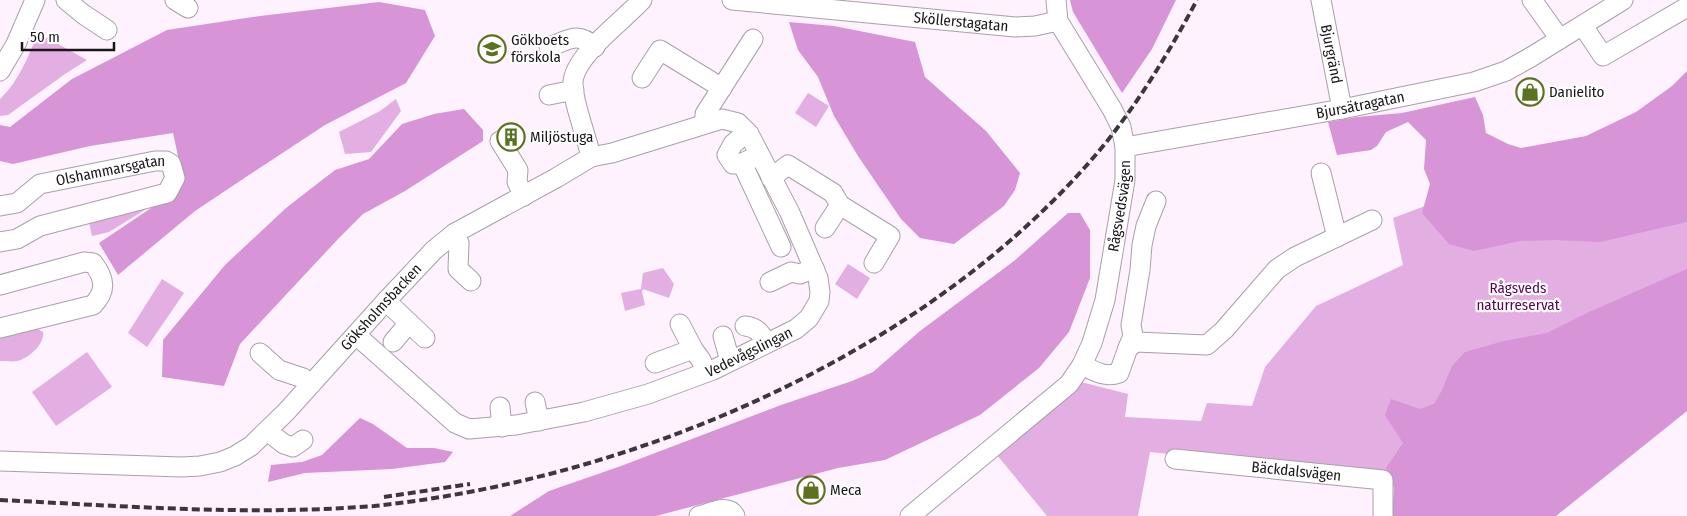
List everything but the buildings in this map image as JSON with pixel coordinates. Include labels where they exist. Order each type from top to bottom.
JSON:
[{"type":"street","points":[[0,71],[19,37],[35,0]]},
{"type":"street","points":[[66,0],[106,30]]},
{"type":"street","points":[[642,0],[577,68],[573,82],[574,90],[591,157],[612,153],[722,120],[738,123],[747,132],[733,144],[727,155],[733,164],[742,163],[759,154]]},
{"type":"street","name":"Sköllerstagatan","points":[[732,0],[865,6],[1015,27],[1036,26],[1058,21]]},
{"type":"street","name":"Rågsvedsvägen","points":[[910,516],[1069,384],[1082,365],[1092,343],[1104,300],[1126,180],[1125,146],[1121,127],[1112,109],[1058,21],[1056,0]]},
{"type":"street","name":"Bjurgränd","points":[[1321,0],[1342,109]]},
{"type":"street","name":"Bjursätragatan","points":[[1125,146],[1342,109],[1474,82],[1506,71],[1624,0]]},
{"type":"street","points":[[1534,1],[1560,39]]},
{"type":"street","points":[[1583,26],[1603,56],[1687,7]]},
{"type":"street","points":[[549,47],[577,37],[587,40],[595,47]]},
{"type":"street","points":[[705,124],[705,114],[753,39]]},
{"type":"street","points":[[642,78],[660,50],[722,88]]},
{"type":"street","points":[[549,95],[574,90]]},
{"type":"street","name":"Vedevågslingan","points":[[356,334],[455,423],[469,429],[502,427],[539,421],[584,412],[648,394],[706,372],[796,329],[809,318],[819,301],[818,278],[807,271],[790,213],[747,132]]},
{"type":"street","points":[[500,141],[518,170],[517,182],[524,196]]},
{"type":"street","name":"Göksholmsbacken","points":[[0,461],[181,468],[220,462],[235,456],[251,446],[268,431],[434,250],[455,234],[591,157]]},
{"type":"street","name":"Olshammarsgatan","points":[[0,206],[17,203],[40,184],[155,160],[166,161],[171,164],[175,178],[167,193],[40,226],[18,239],[0,242]]},
{"type":"street","points":[[742,163],[782,248]]},
{"type":"street","points":[[772,178],[788,166],[833,194],[840,205],[890,236],[874,263]]},
{"type":"street","points":[[1321,173],[1337,237]]},
{"type":"street","points":[[1082,365],[1103,375],[1119,373],[1133,336],[1131,325],[1142,245],[1146,226],[1156,201]]},
{"type":"street","points":[[825,228],[840,205]]},
{"type":"street","points":[[1128,348],[1136,342],[1207,346],[1224,330],[1277,270],[1295,257],[1372,220]]},
{"type":"street","points":[[455,234],[459,242],[458,269],[471,281]]},
{"type":"street","points":[[0,285],[84,262],[93,263],[98,269],[103,282],[101,296],[93,305],[0,328]]},
{"type":"street","points":[[775,285],[790,272],[807,271]]},
{"type":"street","points":[[386,301],[425,338]]},
{"type":"street","points":[[393,342],[409,323]]},
{"type":"street","points":[[680,324],[695,344],[706,372]]},
{"type":"street","points":[[745,326],[752,327],[761,333],[767,343]]},
{"type":"street","points":[[723,336],[730,361]]},
{"type":"street","points":[[679,383],[662,360],[695,344]]},
{"type":"street","points":[[260,353],[279,370],[303,378],[311,384]]},
{"type":"street","points":[[535,402],[539,421]]},
{"type":"street","points":[[500,407],[502,427]]},
{"type":"street","points":[[268,431],[284,444],[293,447],[303,440]]},
{"type":"street","name":"Bäckdalsvägen","points":[[1176,459],[1383,480],[1383,516]]},
{"type":"street","points":[[699,516],[725,508],[730,510],[735,516]]},
{"type":"green space","points":[[38,33],[87,60],[8,115],[0,116],[0,99],[18,77]]},
{"type":"green space","points":[[808,93],[829,106],[816,127],[795,113]]},
{"type":"green space","points":[[396,99],[401,111],[371,152],[345,154],[339,132],[380,111]]},
{"type":"green space","name":"Rågsveds naturreservat","points":[[1687,102],[1687,344],[1432,480],[1150,452],[1138,516],[1047,516],[997,455],[1077,381],[1128,394],[1125,417],[1201,421],[1207,403],[1252,406],[1265,367],[1316,306],[1403,265],[1393,218],[1556,157]]},
{"type":"green space","points":[[156,203],[109,232],[92,236],[88,218]]},
{"type":"green space","points":[[848,264],[870,278],[857,299],[835,284]]},
{"type":"green space","points":[[663,268],[674,284],[669,298],[643,289],[645,305],[625,311],[621,293],[641,289],[643,273]]},
{"type":"green space","points":[[162,279],[184,293],[147,347],[128,333]]},
{"type":"green space","points":[[36,328],[43,332],[43,337],[39,346],[31,354],[17,361],[0,361],[0,336]]},
{"type":"green space","points":[[87,352],[112,387],[56,426],[32,392]]},
{"type":"shaded area","points":[[1070,0],[1176,0],[1152,49],[1122,93],[1073,12]]},
{"type":"shaded area","points":[[379,2],[425,10],[435,36],[406,83],[325,125],[195,211],[118,275],[99,243],[166,198],[183,179],[173,133],[90,146],[13,164],[0,161],[0,125],[10,127],[72,79],[167,30],[260,16]]},
{"type":"shaded area","points":[[789,22],[834,26],[915,42],[925,77],[986,131],[1020,173],[1015,190],[1004,206],[954,244],[920,238],[901,219],[858,156],[834,116],[818,77],[798,50]]},
{"type":"shaded area","points":[[1687,71],[1687,222],[1600,242],[1520,241],[1474,251],[1449,244],[1422,213],[1430,184],[1424,169],[1426,140],[1408,122],[1386,132],[1377,146],[1371,150],[1337,155],[1328,122],[1402,113],[1475,97],[1483,115],[1486,133],[1521,148],[1586,136],[1636,112],[1672,86]]},
{"type":"shaded area","points":[[464,109],[483,130],[483,141],[405,191],[363,214],[240,344],[224,386],[162,377],[163,340],[225,265],[286,208],[335,170],[369,159],[402,124],[434,114]]},
{"type":"shaded area","points":[[1068,213],[1080,213],[1090,230],[1090,278],[1069,332],[1039,368],[980,415],[885,460],[838,468],[656,516],[510,516],[549,491],[873,372],[920,331],[1014,261]]},
{"type":"shaded area","points":[[1687,269],[1687,411],[1556,516],[1392,516],[1394,488],[1386,468],[1403,443],[1385,415],[1391,399],[1420,409],[1434,404],[1452,366],[1465,352],[1504,341],[1547,333],[1589,312]]},
{"type":"shaded area","points":[[360,418],[373,424],[407,448],[434,448],[453,452],[445,462],[392,469],[305,473],[268,482],[271,465],[302,462],[322,455]]},
{"type":"railway","points":[[0,500],[234,510],[327,509],[374,506],[473,491],[573,468],[673,435],[770,394],[863,345],[950,288],[1029,223],[1099,151],[1127,115],[1152,78],[1197,0]]},
{"type":"railway","points":[[384,497],[470,484]]},
{"type":"place","name":"Gökboets förskola","points":[[492,49]]},
{"type":"place","name":"Danielito","points":[[1530,92]]},
{"type":"place","name":"Miljöstuga","points":[[511,137]]},
{"type":"place","name":"Meca","points":[[811,490]]}]
